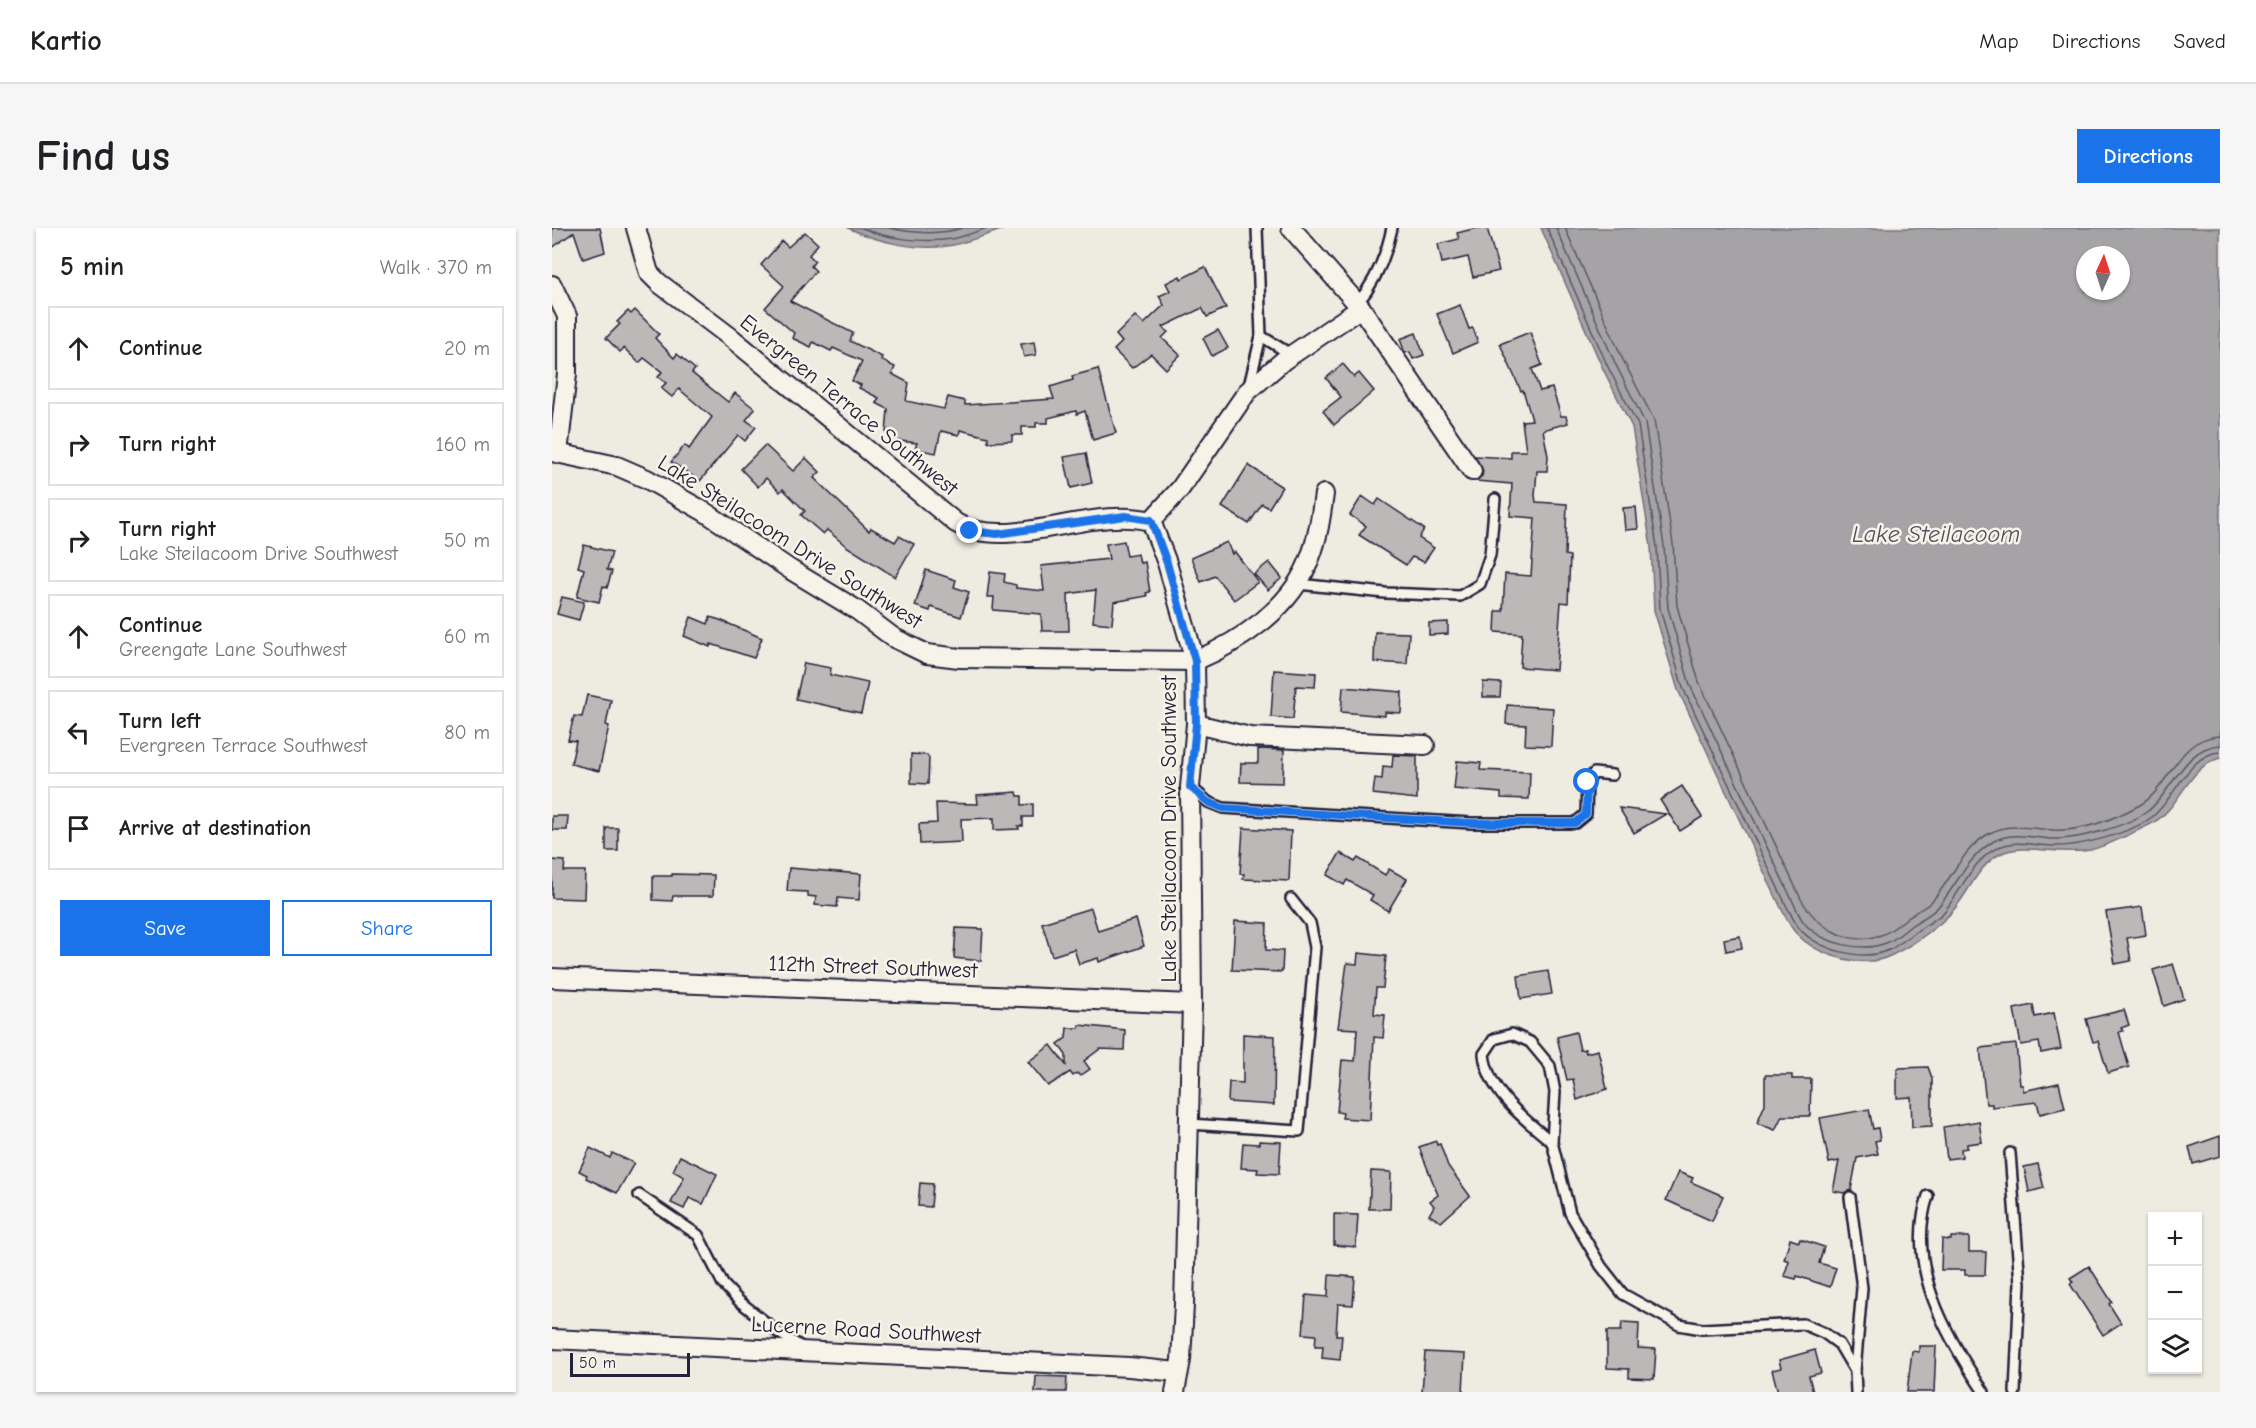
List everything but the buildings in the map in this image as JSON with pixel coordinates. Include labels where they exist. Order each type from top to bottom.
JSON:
[{"type":"street","name":"Evergreen Terrace Southwest","points":[[636,228],[649,273],[659,283],[729,336],[963,527],[981,534],[997,534],[1125,516],[1151,520]]},
{"type":"street","points":[[1291,228],[1359,306],[1472,471]]},
{"type":"street","name":"Lake Steilacoom Drive Southwest","points":[[552,285],[567,316],[566,384],[554,455],[617,466],[676,495],[856,610],[894,638],[927,654],[958,658],[1195,661],[1196,724],[1190,787],[1192,1004],[1184,1305],[1181,1360],[1174,1392]]},
{"type":"street","points":[[1324,495],[1311,558],[1298,584],[1273,612],[1222,649],[1195,661],[1161,543],[1151,520],[1180,489],[1247,392],[1359,306]]},
{"type":"street","points":[[1196,724],[1250,737],[1425,745]]},
{"type":"street","name":"112th Street Southwest","points":[[552,978],[1192,1004]]},
{"type":"street","name":"Lucerne Road Southwest","points":[[552,1339],[1177,1371]]},
{"type":"lane","points":[[1247,392],[1261,336],[1257,228]]},
{"type":"lane","points":[[1359,306],[1373,285],[1388,248],[1392,228]]},
{"type":"lane","points":[[1261,336],[1293,356]]},
{"type":"lane","points":[[1298,584],[1385,593],[1460,596],[1480,584],[1490,555],[1495,500]]},
{"type":"lane","points":[[1190,787],[1208,802],[1223,808],[1471,823],[1575,823],[1586,814],[1587,782],[1594,773],[1612,775]]},
{"type":"lane","points":[[1189,1124],[1299,1131],[1316,947],[1310,923],[1291,899]]},
{"type":"lane","points":[[1552,1142],[1521,1116],[1490,1079],[1484,1054],[1494,1039],[1512,1034],[1530,1042],[1550,1066],[1555,1092],[1552,1142],[1570,1213],[1601,1266],[1623,1294],[1679,1325],[1702,1329],[1803,1324],[1824,1333],[1839,1344],[1855,1371]]},
{"type":"lane","points":[[2010,1153],[2020,1283],[2015,1392]]},
{"type":"lane","points":[[639,1195],[698,1235],[723,1284],[739,1301],[778,1333],[808,1351]]},
{"type":"lane","points":[[1928,1196],[1922,1214],[1920,1245],[1928,1283],[1953,1346],[1984,1392]]},
{"type":"lane","points":[[1850,1197],[1862,1288],[1855,1371],[1856,1392]]},
{"type":"water","points":[[848,228],[1008,228],[953,245],[926,247],[872,238]]},
{"type":"water","name":"Lake Steilacoom","points":[[1541,228],[2220,228],[2220,758],[2199,770],[2160,818],[2112,842],[2090,850],[2020,849],[2000,854],[1984,867],[1945,919],[1920,939],[1892,955],[1868,961],[1854,961],[1816,948],[1796,933],[1788,922],[1678,690],[1654,610],[1651,547],[1632,427],[1603,369]]},
{"type":"route","points":[[970,531],[997,534],[1125,516],[1151,520],[1158,533],[1195,661],[1196,724],[1190,787],[1208,802],[1223,808],[1471,823],[1575,823],[1586,814],[1587,782]]}]
